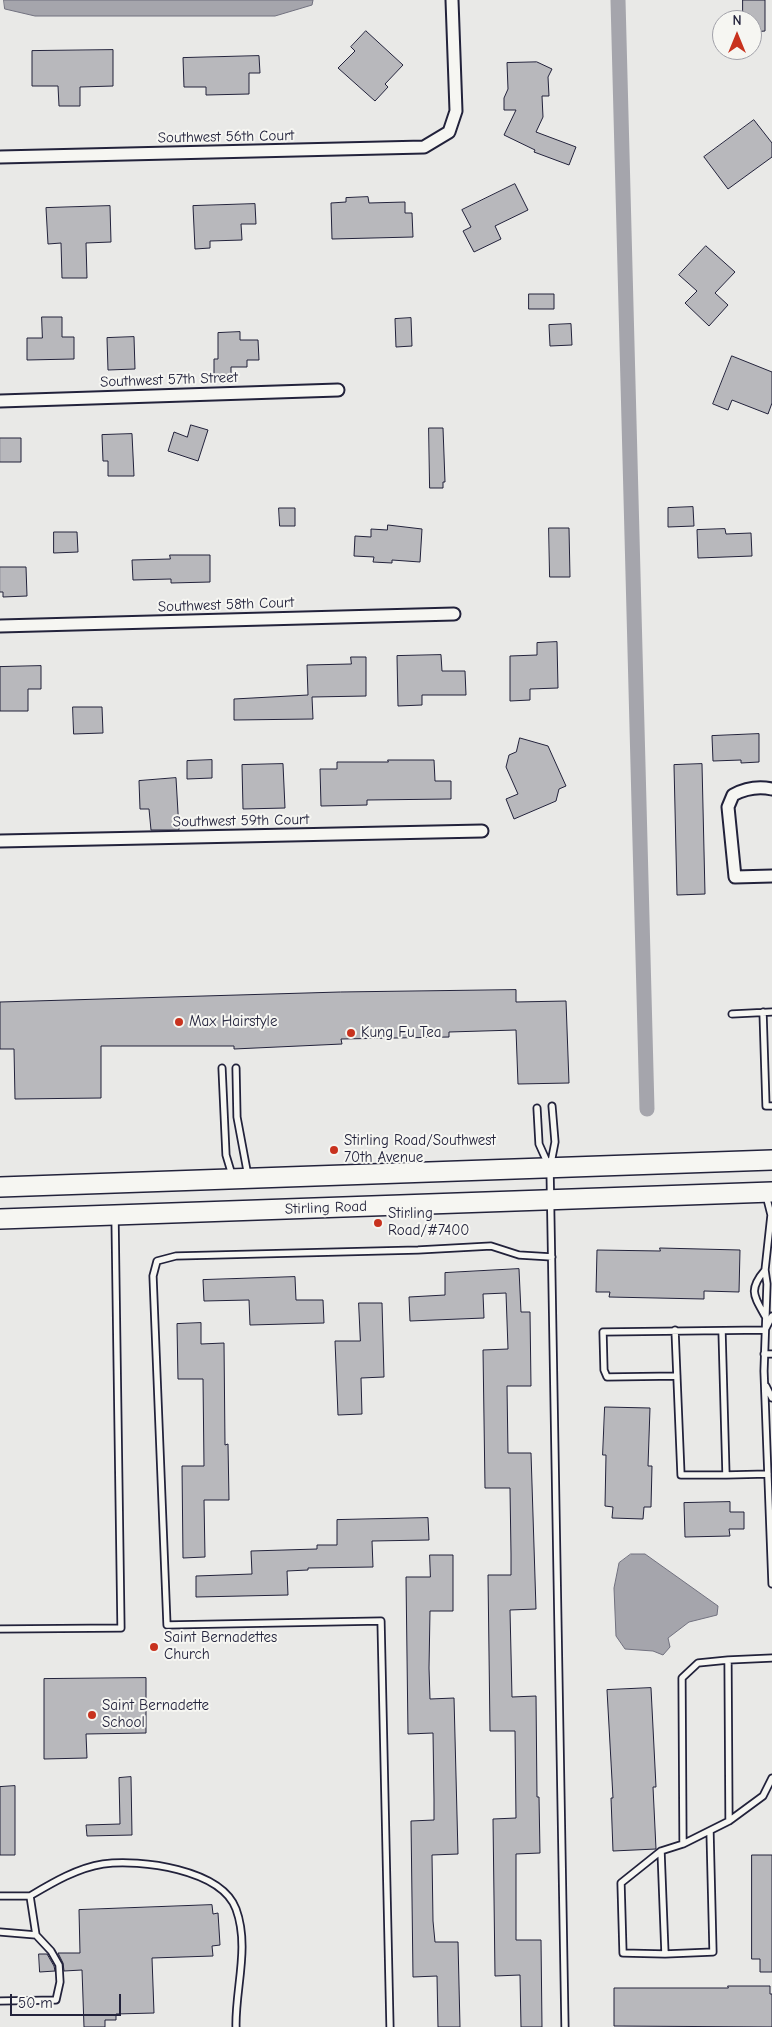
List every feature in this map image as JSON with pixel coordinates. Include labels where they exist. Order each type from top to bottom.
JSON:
[{"type":"main road","points":[[0,1187],[772,1160]]},
{"type":"main road","points":[[115,1215],[116,1183]]},
{"type":"main road","name":"Stirling Road","points":[[0,1219],[769,1192]]},
{"type":"street","name":"Southwest 56th Court","points":[[0,157],[424,147],[449,132],[456,111],[452,0]]},
{"type":"street","name":"Southwest 57th Street","points":[[0,401],[338,390]]},
{"type":"street","name":"Southwest 58th Court","points":[[0,626],[454,614]]},
{"type":"street","points":[[772,789],[754,788],[743,790],[733,795],[728,807],[735,877],[772,876]]},
{"type":"street","name":"Southwest 59th Court","points":[[0,841],[482,831]]},
{"type":"lane","points":[[763,1012],[766,1106],[772,1106]]},
{"type":"lane","points":[[732,1014],[772,1012]]},
{"type":"lane","points":[[764,1056],[772,1055]]},
{"type":"lane","points":[[222,1068],[226,1155],[241,1178]]},
{"type":"lane","points":[[236,1068],[241,1178]]},
{"type":"lane","points":[[552,1106],[555,1142],[550,1168],[550,1200],[565,2027]]},
{"type":"lane","points":[[537,1108],[539,1144],[550,1168]]},
{"type":"lane","points":[[769,1192],[770,1215],[765,1270],[769,1316],[765,1330],[764,1383],[772,1584]]},
{"type":"lane","points":[[0,1629],[121,1628],[115,1215]]},
{"type":"lane","points":[[390,2027],[381,1621],[167,1625],[154,1276],[157,1262],[176,1256],[418,1250],[491,1246],[519,1255],[552,1256]]},
{"type":"lane","points":[[765,1270],[758,1279],[754,1296],[769,1316]]},
{"type":"lane","points":[[675,1330],[681,1475],[768,1474]]},
{"type":"lane","points":[[677,1376],[607,1377],[604,1370],[603,1332],[765,1330]]},
{"type":"lane","points":[[722,1331],[726,1475]]},
{"type":"lane","points":[[764,1354],[772,1354]]},
{"type":"lane","points":[[764,1383],[772,1398]]},
{"type":"lane","points":[[767,1460],[772,1454]]},
{"type":"lane","points":[[683,1844],[682,1678],[698,1663],[772,1658]]},
{"type":"lane","points":[[728,1660],[729,1821]]},
{"type":"lane","points":[[710,1830],[713,1952],[623,1953],[621,1883],[661,1851],[683,1844],[710,1830],[729,1821],[763,1796],[772,1778]]},
{"type":"lane","points":[[661,1851],[665,1954]]},
{"type":"lane","points":[[0,1896],[30,1896],[74,1872],[102,1864],[149,1863],[190,1873],[215,1885],[228,1894],[236,1909],[241,1930],[241,1970],[236,2027]]},
{"type":"lane","points":[[0,2001],[56,2000],[60,1982],[59,1964],[51,1951],[36,1935],[30,1896]]},
{"type":"lane","points":[[0,1932],[36,1935]]},
{"type":"shaded area","points":[[4,0],[313,0],[312,5],[275,16],[35,16],[5,9]]},
{"type":"shaded area","points":[[631,1554],[645,1554],[718,1606],[717,1615],[689,1622],[668,1638],[670,1647],[663,1655],[653,1651],[625,1649],[616,1636],[614,1588],[619,1563]]},
{"type":"building","points":[[743,0],[765,0],[765,31],[762,31],[762,10],[743,10]]},
{"type":"building","points":[[366,31],[403,65],[385,84],[388,87],[375,101],[338,68],[355,51],[351,47]]},
{"type":"building","points":[[113,50],[113,86],[80,87],[80,106],[59,106],[58,86],[32,86],[32,51]]},
{"type":"building","points":[[259,56],[260,73],[249,73],[249,94],[206,95],[206,87],[184,87],[183,58]]},
{"type":"building","points":[[537,62],[552,69],[548,77],[549,96],[542,96],[543,117],[536,132],[576,147],[569,165],[534,152],[535,150],[504,135],[516,110],[504,110],[504,98],[508,89],[507,63]]},
{"type":"building","points":[[754,120],[772,143],[772,157],[728,189],[704,157]]},
{"type":"building","points":[[515,184],[528,210],[495,226],[501,239],[474,252],[463,231],[471,227],[462,210]]},
{"type":"building","points":[[368,197],[369,203],[405,202],[405,213],[412,213],[413,237],[332,239],[331,203],[346,202],[346,198]]},
{"type":"building","points":[[255,204],[256,224],[241,224],[242,240],[210,241],[210,248],[195,249],[193,206]]},
{"type":"building","points":[[110,206],[111,242],[86,243],[87,278],[62,278],[61,243],[48,244],[46,208]]},
{"type":"building","points":[[706,246],[735,272],[715,293],[728,305],[709,326],[685,303],[697,291],[679,275]]},
{"type":"building","points":[[529,294],[554,294],[554,309],[529,309]]},
{"type":"building","points":[[42,317],[62,317],[62,337],[74,337],[74,359],[27,360],[27,338],[42,338]]},
{"type":"building","points":[[411,318],[412,346],[396,347],[395,319]]},
{"type":"building","points":[[571,324],[572,345],[550,346],[549,325]]},
{"type":"building","points":[[240,332],[240,340],[258,340],[259,360],[247,360],[247,367],[231,367],[231,375],[214,375],[214,359],[218,359],[218,333]]},
{"type":"building","points":[[134,337],[135,369],[108,370],[107,338]]},
{"type":"building","points":[[732,356],[772,372],[772,403],[768,414],[732,400],[728,410],[713,404]]},
{"type":"building","points":[[191,425],[208,430],[198,461],[168,451],[174,432],[187,437]]},
{"type":"building","points":[[429,428],[443,428],[445,482],[443,482],[443,488],[430,488]]},
{"type":"building","points":[[132,434],[134,476],[108,476],[108,461],[103,461],[102,435]]},
{"type":"building","points":[[0,438],[21,438],[21,462],[0,462]]},
{"type":"building","points":[[693,507],[694,526],[668,527],[668,508]]},
{"type":"building","points":[[279,508],[295,508],[295,526],[280,526]]},
{"type":"building","points":[[388,525],[422,529],[420,562],[392,560],[392,563],[373,562],[374,557],[354,556],[355,536],[371,537],[371,529],[387,530]]},
{"type":"building","points":[[549,528],[569,528],[570,577],[550,577]]},
{"type":"building","points":[[725,529],[726,534],[751,533],[752,556],[698,558],[697,530]]},
{"type":"building","points":[[54,532],[77,532],[78,552],[54,553]]},
{"type":"building","points":[[170,555],[210,555],[210,582],[171,583],[171,579],[133,580],[132,560],[170,559]]},
{"type":"building","points":[[0,567],[26,567],[27,596],[3,597],[3,592],[0,592]]},
{"type":"building","points":[[557,642],[558,688],[530,689],[530,700],[510,701],[510,656],[537,655],[537,643]]},
{"type":"building","points":[[441,655],[442,671],[465,671],[466,695],[422,695],[422,705],[398,706],[397,656]]},
{"type":"building","points":[[351,657],[366,657],[366,696],[312,697],[313,719],[234,720],[234,699],[308,695],[307,665],[351,664]]},
{"type":"building","points":[[41,666],[41,689],[28,689],[28,711],[0,711],[0,667]]},
{"type":"building","points":[[73,707],[102,707],[103,733],[74,734]]},
{"type":"building","points":[[759,734],[759,762],[741,763],[741,760],[713,761],[712,736]]},
{"type":"building","points":[[520,738],[548,746],[566,786],[559,789],[556,801],[514,819],[506,799],[518,794],[506,767],[509,755],[516,752]]},
{"type":"building","points":[[212,760],[212,778],[187,779],[187,761]]},
{"type":"building","points":[[388,760],[434,760],[435,781],[451,781],[451,799],[367,800],[367,805],[321,806],[320,769],[337,769],[337,762],[388,762]]},
{"type":"building","points":[[283,764],[285,808],[243,809],[242,765]]},
{"type":"building","points":[[702,764],[705,894],[677,895],[674,765]]},
{"type":"building","points":[[176,778],[179,830],[151,830],[149,809],[140,809],[139,781]]},
{"type":"building","points":[[516,990],[516,1002],[566,1001],[569,1083],[518,1084],[516,1030],[449,1032],[449,1037],[341,1039],[342,1044],[234,1049],[234,1046],[101,1046],[101,1098],[15,1099],[14,1049],[0,1049],[0,1002],[340,992]]},
{"type":"building","points":[[660,1248],[740,1250],[739,1292],[704,1291],[704,1299],[609,1297],[610,1292],[596,1292],[597,1250],[660,1251]]},
{"type":"building","points":[[519,1269],[521,1312],[530,1312],[531,1386],[507,1386],[508,1453],[531,1453],[536,1609],[510,1610],[512,1697],[536,1696],[537,1797],[539,1797],[540,1853],[516,1854],[516,1940],[541,1940],[542,2027],[521,2027],[520,1975],[495,1976],[493,1819],[516,1818],[515,1731],[490,1731],[488,1575],[511,1575],[510,1488],[485,1488],[483,1350],[508,1349],[506,1293],[483,1294],[484,1318],[410,1321],[409,1297],[445,1295],[445,1273]]},
{"type":"building","points":[[295,1277],[296,1300],[323,1300],[324,1323],[250,1325],[249,1300],[204,1301],[203,1280]]},
{"type":"building","points":[[359,1303],[382,1303],[384,1377],[361,1378],[362,1414],[338,1415],[335,1341],[360,1341]]},
{"type":"building","points":[[201,1323],[201,1344],[224,1343],[225,1445],[228,1444],[229,1500],[204,1500],[205,1557],[183,1558],[182,1466],[204,1466],[203,1379],[178,1379],[177,1324]]},
{"type":"building","points":[[605,1407],[650,1408],[648,1466],[652,1466],[651,1507],[644,1507],[643,1519],[612,1518],[613,1507],[605,1506],[606,1455],[603,1455]]},
{"type":"building","points":[[730,1502],[730,1512],[744,1512],[744,1529],[729,1529],[730,1536],[685,1537],[684,1503]]},
{"type":"building","points":[[428,1518],[429,1540],[372,1541],[373,1567],[308,1568],[308,1570],[287,1571],[288,1595],[196,1597],[196,1576],[252,1574],[251,1551],[317,1549],[317,1545],[337,1545],[337,1520]]},
{"type":"building","points":[[430,1555],[453,1555],[453,1611],[430,1611],[429,1668],[430,1699],[454,1698],[458,1854],[432,1855],[433,1921],[435,1942],[458,1942],[460,2027],[438,2027],[437,1976],[413,1977],[411,1821],[434,1820],[433,1733],[408,1734],[406,1577],[430,1577]]},
{"type":"building","points":[[146,1678],[146,1733],[86,1734],[87,1758],[44,1759],[44,1679]]},
{"type":"building","points":[[651,1688],[656,1787],[653,1787],[656,1849],[613,1851],[611,1798],[613,1798],[607,1690]]},
{"type":"building","points":[[131,1777],[132,1835],[87,1836],[86,1825],[120,1824],[119,1778]]},
{"type":"building","points":[[15,1786],[15,1855],[0,1855],[0,1787]]},
{"type":"building","points":[[752,1855],[772,1855],[772,1972],[760,1972],[760,1959],[752,1959]]},
{"type":"building","points":[[212,1905],[213,1914],[218,1913],[220,1945],[212,1946],[213,1956],[152,1958],[154,2013],[116,2014],[116,2020],[105,2020],[105,2027],[84,2027],[82,1970],[64,1971],[63,1963],[58,1953],[80,1953],[79,1910]]},
{"type":"building","points":[[39,1954],[47,1954],[55,1971],[40,1972]]},
{"type":"building","points":[[728,1986],[770,1986],[770,1994],[772,1994],[772,2027],[614,2026],[614,1988],[728,1988]]},
{"type":"waterway","points":[[618,0],[647,1109]]},
{"type":"place","name":"Max Hairstyle","points":[[179,1022]]},
{"type":"place","name":"Kung Fu Tea","points":[[351,1033]]},
{"type":"place","name":"Stirling Road/Southwest 70th Avenue","points":[[334,1150]]},
{"type":"place","name":"Stirling Road/#7400","points":[[378,1223]]},
{"type":"place","name":"Saint Bernadettes Church","points":[[154,1647]]},
{"type":"place","name":"Saint Bernadette School","points":[[92,1715]]}]
